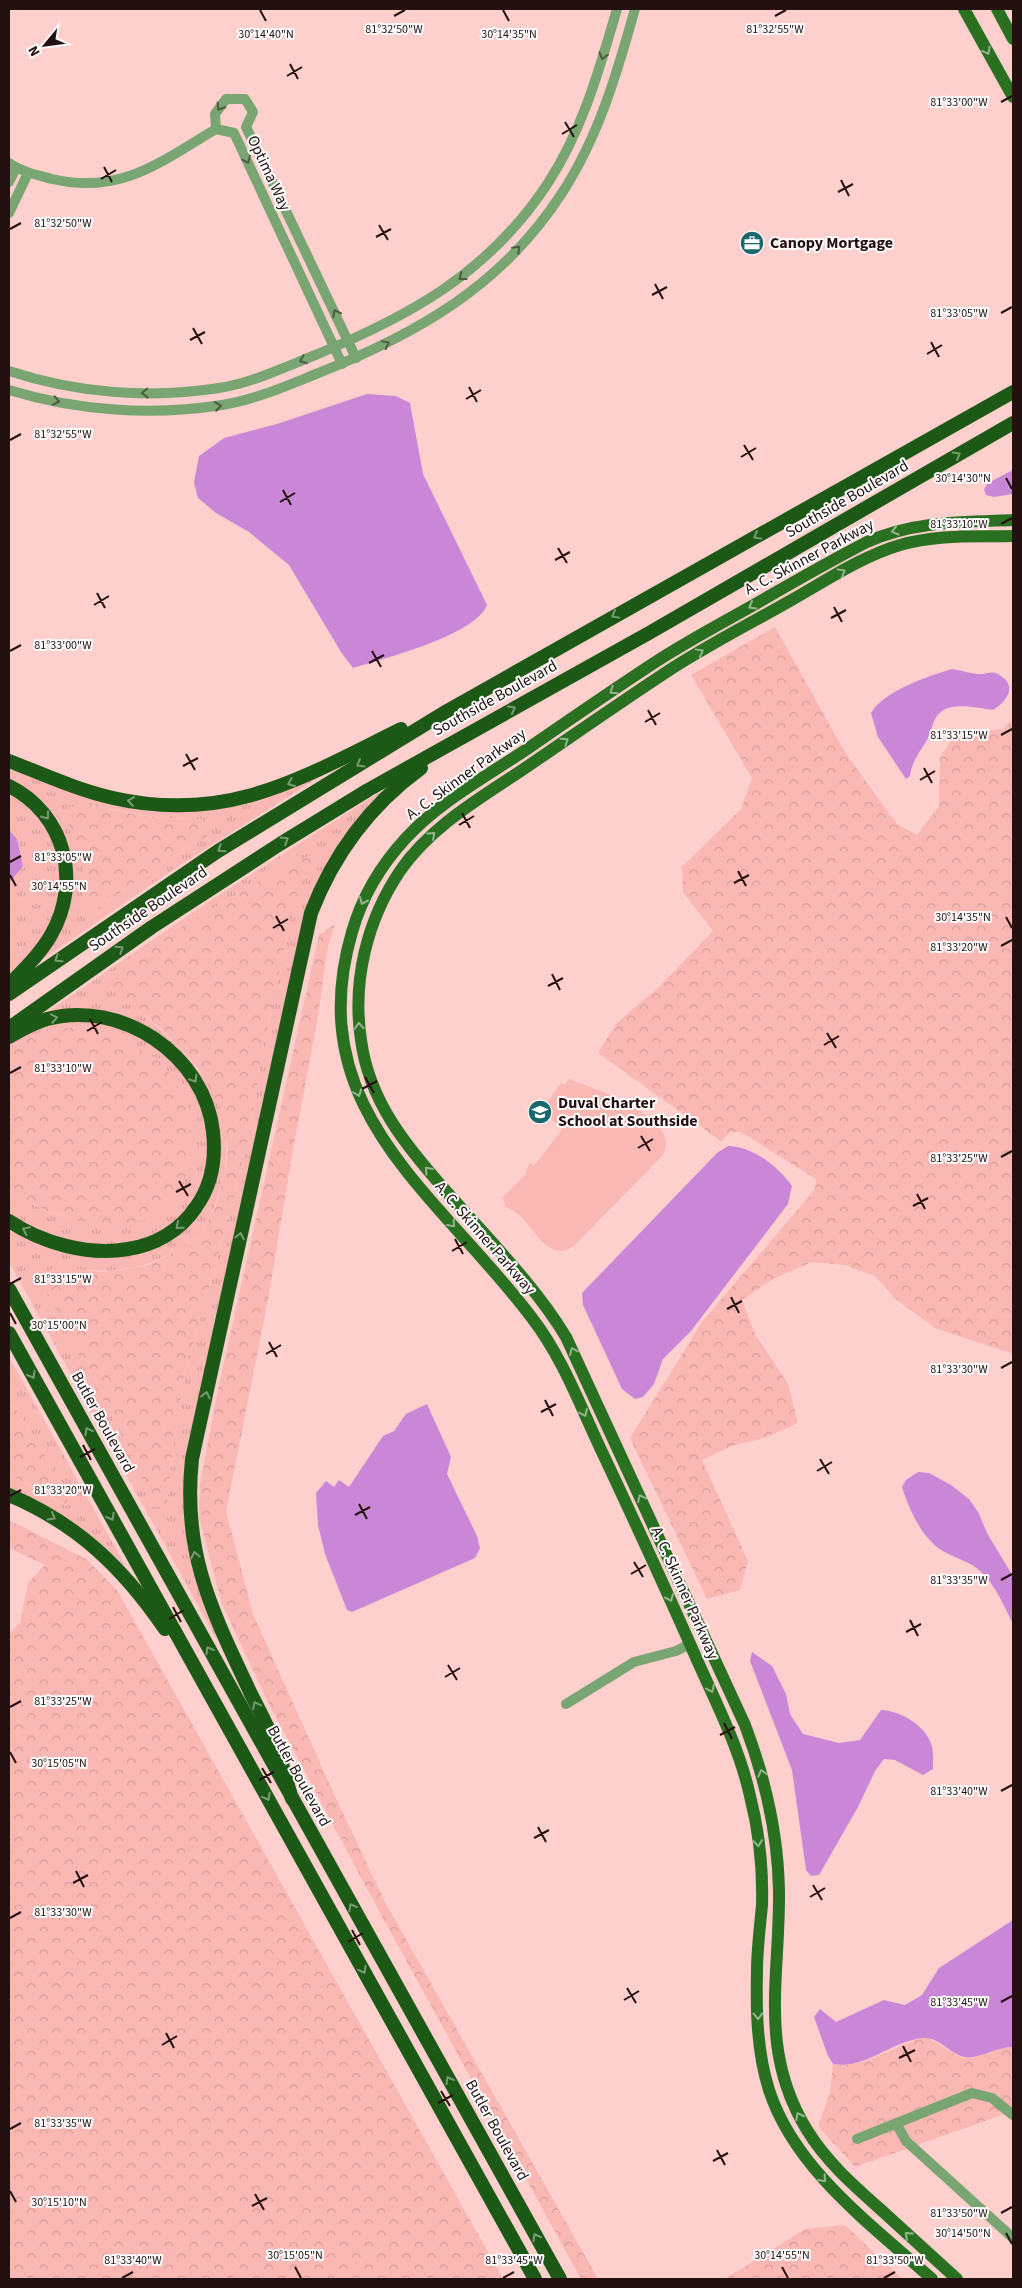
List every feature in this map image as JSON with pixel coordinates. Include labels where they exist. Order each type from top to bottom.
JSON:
[{"type":"highway","name":"Southside Boulevard","points":[[9,994],[218,851],[296,802],[492,685],[1013,392]]},
{"type":"highway","name":"Southside Boulevard","points":[[9,1028],[96,966],[252,861],[375,786],[827,532],[1013,423]]},
{"type":"highway","points":[[9,761],[86,790],[125,800],[170,805],[219,802],[252,796],[287,785],[492,685]]},
{"type":"highway","points":[[292,1800],[277,1748],[222,1634],[202,1582],[194,1549],[190,1514],[192,1459],[304,940],[318,894],[342,849],[377,805],[401,782],[470,733]]},
{"type":"highway","points":[[9,786],[33,802],[53,826],[65,856],[68,878],[64,901],[50,936],[32,962],[9,984]]},
{"type":"highway","points":[[9,1037],[46,1019],[77,1016],[106,1018],[134,1027],[150,1035],[174,1054],[195,1080],[204,1095],[211,1117],[214,1155],[208,1186],[192,1214],[168,1235],[140,1247],[106,1251],[76,1248],[46,1240],[9,1221]]},
{"type":"highway","name":"Butler Boulevard","points":[[9,1289],[560,2279]]},
{"type":"highway","points":[[9,1333],[535,2279]]},
{"type":"highway","points":[[9,1495],[58,1520],[94,1545],[109,1560],[147,1604],[215,1704]]},
{"type":"main road","points":[[964,9],[1013,97]]},
{"type":"main road","points":[[996,9],[1013,39]]},
{"type":"main road","name":"A. C. Skinner Parkway","points":[[932,2279],[818,2173],[797,2147],[773,2102],[758,2036],[757,1967],[762,1882],[754,1815],[742,1766],[730,1733],[551,1346],[521,1303],[388,1148],[370,1120],[356,1088],[346,1056],[342,1022],[343,972],[350,938],[368,891],[388,859],[407,837],[445,805],[652,664],[851,550],[882,535],[915,526],[1013,520]]},
{"type":"main road","name":"A. C. Skinner Parkway","points":[[957,2279],[839,2171],[818,2146],[800,2118],[782,2072],[775,2037],[774,2004],[779,1892],[775,1840],[762,1773],[745,1725],[566,1338],[537,1296],[403,1141],[374,1088],[361,1041],[358,1007],[363,957],[373,924],[386,894],[401,869],[421,846],[460,813],[662,675],[869,557],[917,540],[950,537],[1013,536]]},
{"type":"main road","points":[[388,859],[401,869]]},
{"type":"street","points":[[9,371],[80,389],[110,392],[133,393],[221,388],[273,372],[349,341],[416,308],[466,274],[505,237],[541,193],[578,130],[594,86],[616,9]]},
{"type":"street","points":[[9,390],[77,406],[109,409],[133,410],[224,405],[278,389],[342,364],[425,323],[477,288],[518,249],[555,203],[594,138],[635,9]]},
{"type":"street","points":[[9,182],[12,166],[28,173],[68,182],[102,183],[138,175],[216,129],[216,114],[226,99],[244,99],[253,112],[246,127],[234,133]]},
{"type":"street","points":[[246,127],[356,358]]},
{"type":"street","name":"Optima Way","points":[[216,129],[234,133],[342,364]]},
{"type":"street","points":[[9,213],[28,173]]},
{"type":"street","points":[[541,193],[555,203]]},
{"type":"street","points":[[566,1704],[634,1662],[671,1652],[690,1644]]},
{"type":"street","points":[[857,2139],[972,2094],[992,2098],[1013,2115]]},
{"type":"street","points":[[896,2123],[906,2141],[1013,2238]]},
{"type":"green space","points":[[775,627],[846,754],[897,824],[917,835],[939,806],[940,757],[956,733],[1003,729],[1013,719],[1013,1354],[935,1328],[898,1301],[875,1276],[845,1265],[812,1262],[773,1279],[742,1300],[755,1334],[788,1384],[798,1423],[764,1438],[731,1446],[702,1460],[748,1561],[740,1590],[707,1599],[630,1438],[702,1322],[815,1189],[816,1179],[741,1132],[730,1132],[721,1141],[598,1053],[616,1024],[660,986],[713,931],[683,892],[682,867],[741,809],[752,778],[691,675]]},
{"type":"green space","points":[[9,765],[170,808],[327,772],[180,865],[43,959],[55,938],[68,851],[9,780]],"holes":[[[84,799],[142,815],[202,819],[208,836],[171,858],[94,911],[81,853],[68,824]]]},
{"type":"green space","points":[[9,791],[28,803],[55,842],[62,893],[41,942],[9,980],[9,883],[23,866],[17,839],[9,830]]},
{"type":"green space","points":[[380,792],[381,794],[312,900],[186,1509],[219,1636],[216,1638],[9,1262],[9,1230],[43,1245],[139,1252],[201,1208],[213,1109],[149,1028],[43,1015],[211,900]],"holes":[[[313,855],[290,921],[264,1044],[248,1140],[229,1217],[186,1367],[173,1447],[167,1507],[153,1507],[58,1267],[89,1271],[120,1270],[135,1267],[164,1257],[193,1238],[206,1224],[218,1196],[226,1161],[226,1130],[219,1103],[196,1067],[167,1036],[102,981],[148,948],[196,918],[270,875]]]},
{"type":"green space","points":[[84,799],[127,813],[202,819],[211,829],[208,836],[171,858],[94,911],[85,902],[83,865],[67,815],[67,808]]},
{"type":"green space","points":[[314,855],[290,921],[264,1044],[248,1140],[229,1217],[186,1367],[173,1447],[167,1507],[153,1507],[128,1446],[87,1372],[38,1274],[58,1267],[103,1272],[126,1269],[148,1265],[169,1255],[188,1242],[205,1226],[216,1206],[225,1171],[228,1149],[220,1106],[198,1068],[163,1030],[101,982],[147,948],[196,918],[281,869]]},
{"type":"green space","points":[[335,924],[328,946],[318,1016],[268,1300],[226,1511],[253,1614],[386,1904],[598,2279],[581,2279],[366,1887],[268,1702],[222,1604],[199,1518],[200,1484],[217,1394],[319,935]]},
{"type":"green space","points":[[63,1021],[116,1024],[172,1056],[201,1101],[210,1160],[196,1202],[163,1233],[118,1247],[54,1238],[9,1215],[9,1189],[19,1197],[50,1213],[72,1217],[97,1226],[112,1036],[97,1026],[49,1029],[9,1047],[9,1041],[30,1030]]},
{"type":"green space","points":[[97,1026],[161,1061],[189,1103],[190,1160],[182,1188],[172,1201],[147,1220],[97,1226],[72,1217],[51,1213],[19,1197],[9,1189],[9,1047],[49,1029]]},
{"type":"green space","points":[[569,1079],[634,1107],[650,1118],[661,1130],[666,1143],[662,1156],[575,1245],[566,1250],[558,1251],[544,1243],[520,1216],[504,1205],[505,1203],[502,1198],[525,1175],[529,1163],[534,1166],[563,1128],[541,1112],[561,1083],[565,1085]]},
{"type":"green space","points":[[9,1357],[124,1566],[100,1543],[85,1533],[9,1490],[9,1474],[67,1506],[67,1493],[9,1397]]},
{"type":"green space","points":[[9,1397],[67,1493],[68,1506],[9,1474]]},
{"type":"green space","points":[[9,1520],[86,1559],[117,1590],[503,2279],[9,2279],[9,1633],[20,1623],[28,1583],[45,1565],[9,1548]]},
{"type":"green space","points":[[926,2037],[964,2058],[979,2056],[1001,2048],[1013,2047],[1013,2111],[855,2167],[818,2126],[830,2093],[833,2064],[845,2065],[868,2060]]},
{"type":"green space","points":[[845,2225],[902,2279],[725,2279],[805,2229]]},
{"type":"shaded area","points":[[367,394],[396,396],[410,403],[423,474],[487,605],[479,616],[448,636],[406,652],[353,668],[341,652],[289,565],[249,532],[216,513],[198,498],[194,482],[199,456],[224,438],[277,424]]},
{"type":"shaded area","points":[[1013,470],[1013,494],[994,497],[986,495],[984,489],[988,483]]},
{"type":"shaded area","points":[[952,669],[976,674],[996,673],[1008,683],[1009,693],[1003,702],[993,710],[964,706],[948,708],[942,711],[935,718],[929,735],[915,760],[910,776],[906,779],[878,737],[871,713],[886,698],[907,685]]},
{"type":"shaded area","points":[[9,830],[17,839],[23,866],[9,883]]},
{"type":"shaded area","points":[[728,1146],[737,1147],[755,1154],[780,1172],[792,1186],[788,1204],[691,1331],[663,1359],[654,1384],[643,1397],[635,1399],[622,1389],[583,1305],[582,1293],[717,1153]]},
{"type":"shaded area","points":[[427,1404],[451,1457],[447,1474],[477,1536],[480,1548],[475,1558],[352,1612],[347,1610],[325,1554],[318,1525],[316,1493],[326,1481],[334,1487],[339,1480],[349,1487],[383,1436],[394,1431],[406,1414]]},
{"type":"shaded area","points":[[918,1472],[929,1473],[951,1485],[969,1499],[978,1512],[988,1535],[1013,1576],[1013,1624],[999,1596],[985,1576],[972,1565],[947,1554],[935,1546],[917,1523],[902,1487],[906,1480]]},
{"type":"shaded area","points":[[752,1652],[772,1666],[786,1694],[790,1714],[803,1734],[839,1743],[860,1740],[881,1710],[895,1712],[909,1719],[922,1729],[931,1744],[933,1769],[923,1775],[895,1760],[884,1759],[875,1771],[858,1807],[819,1875],[811,1876],[806,1870],[792,1770],[750,1661]]},
{"type":"shaded area","points":[[1013,1920],[1013,2047],[1007,2047],[975,2057],[965,2057],[960,2056],[935,2040],[924,2038],[901,2044],[857,2063],[833,2064],[828,2056],[814,2017],[820,2009],[836,2022],[884,2000],[905,2005],[922,1995],[939,1968]]},
{"type":"place","name":"Canopy Mortgage","points":[[752,243]]},
{"type":"place","name":"Duval Charter School at Southside","points":[[540,1112]]}]
